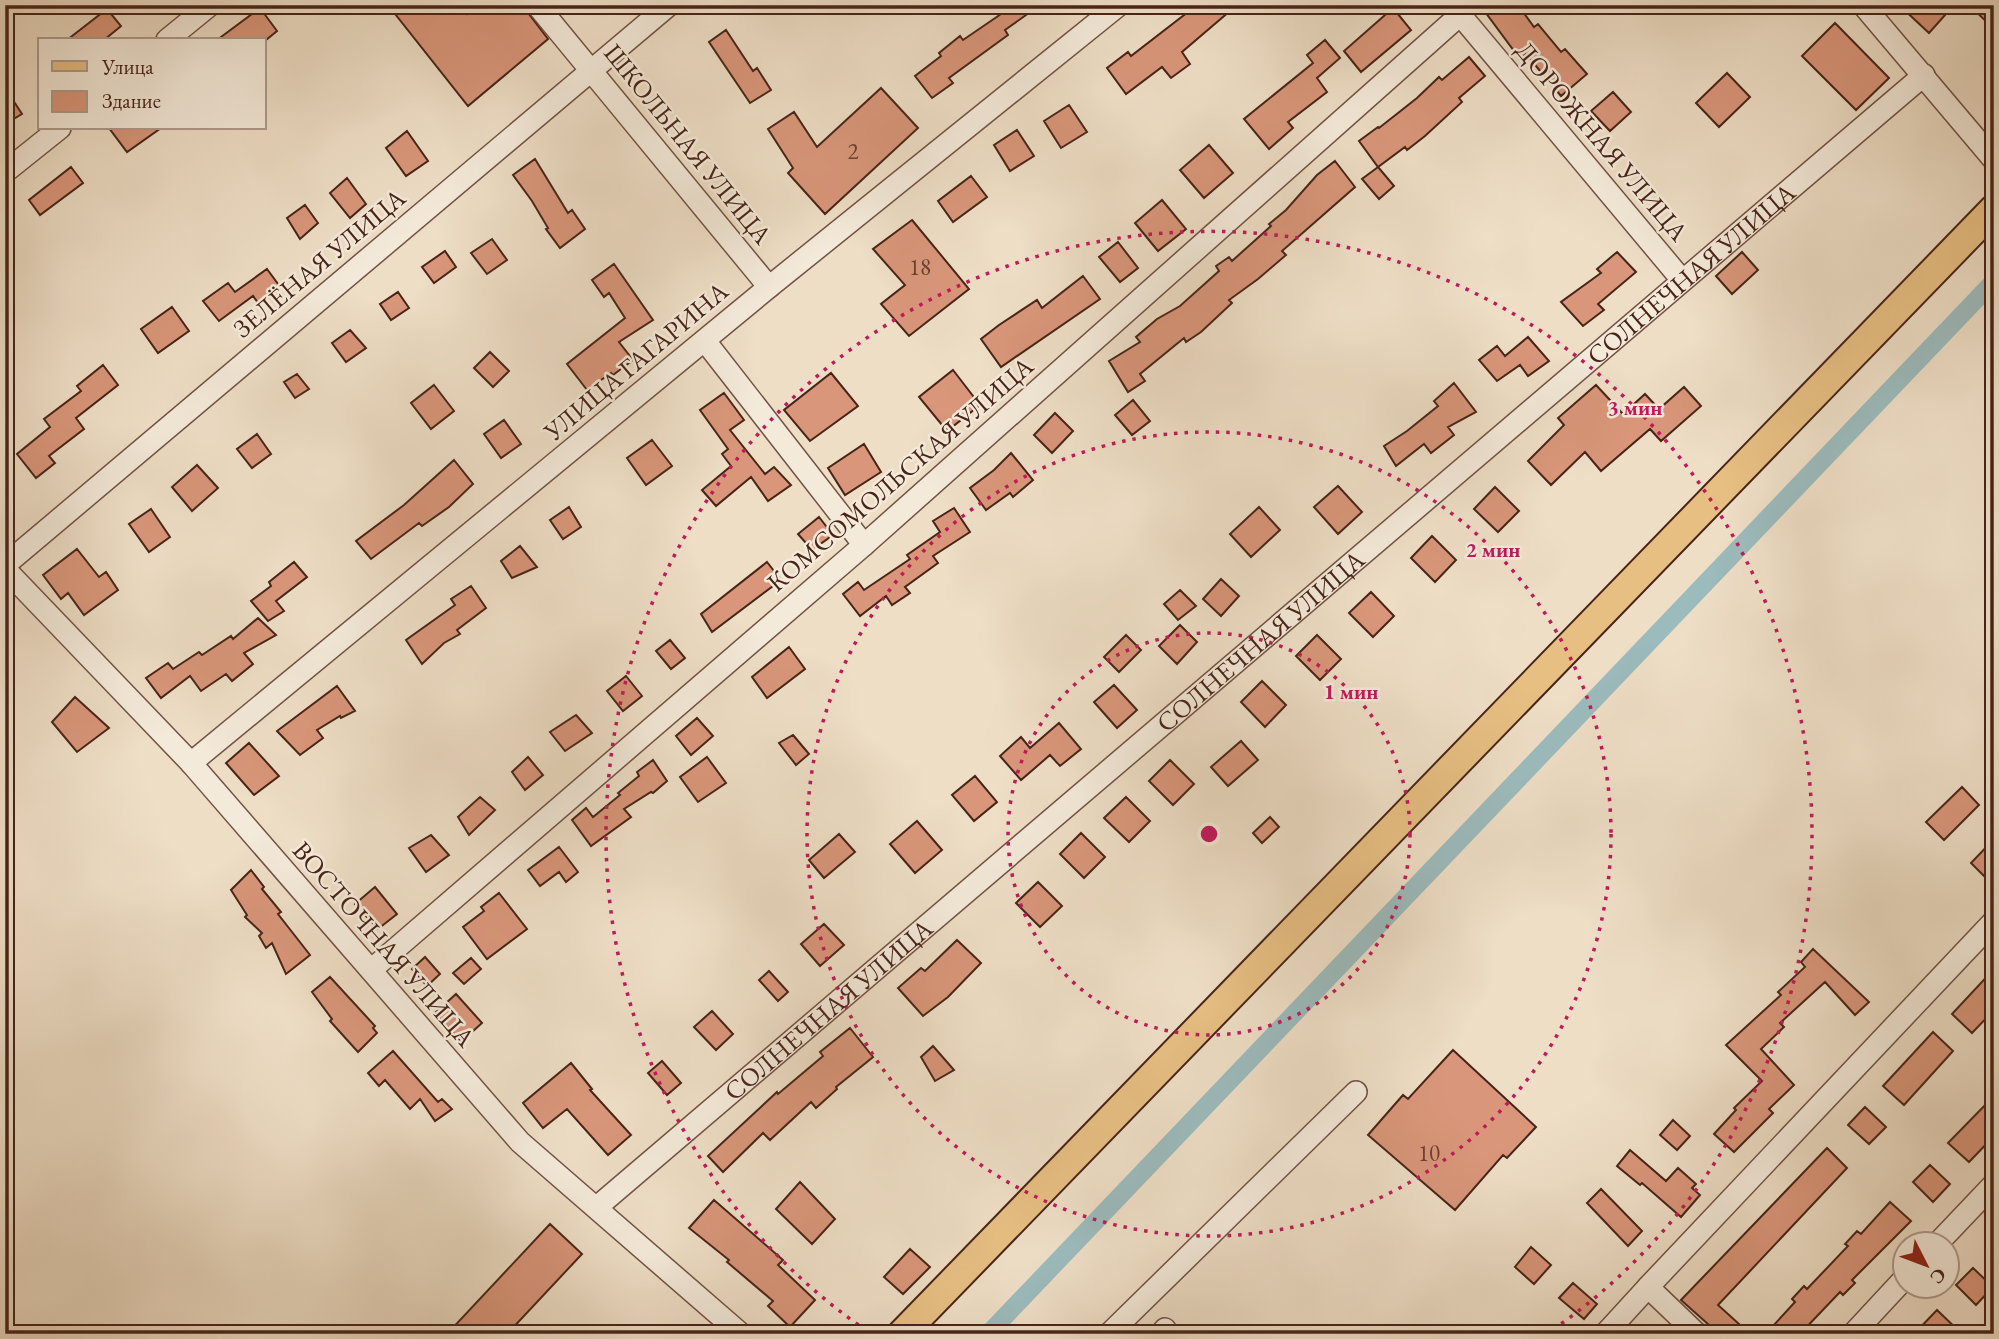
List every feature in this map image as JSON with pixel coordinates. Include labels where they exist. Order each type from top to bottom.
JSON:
[{"type":"main road","points":[[902,1334],[1994,209]]},
{"type":"street","points":[[169,38],[210,5]]},
{"type":"street","name":"ШКОЛЬНАЯ УЛИЦА","points":[[537,5],[769,286]]},
{"type":"street","name":"ЗЕЛЁНАЯ УЛИЦА","points":[[5,567],[670,5]]},
{"type":"street","name":"УЛИЦА ГАГАРИНА","points":[[191,763],[769,286],[1119,5]]},
{"type":"street","points":[[1863,5],[1994,160]]},
{"type":"street","name":"ДОРОЖНАЯ УЛИЦА","points":[[1456,10],[1682,280]]},
{"type":"street","name":"КОМСОМОЛЬСКАЯ УЛИЦА","points":[[371,970],[864,545],[1456,10]]},
{"type":"street","name":"СОЛНЕЧНАЯ УЛИЦА","points":[[597,1207],[1924,75]]},
{"type":"street","points":[[5,172],[58,130]]},
{"type":"street","points":[[705,341],[864,545]]},
{"type":"street","name":"ВОСТОЧНАЯ УЛИЦА","points":[[5,567],[191,763],[520,1142],[741,1334]]},
{"type":"street","points":[[1605,1334],[1994,920]]},
{"type":"street","points":[[1108,1334],[1356,1092]]},
{"type":"street","points":[[1950,1230],[1994,1184]]},
{"type":"street","points":[[1648,1287],[1698,1334]]},
{"type":"street","points":[[1853,1334],[1890,1295]]},
{"type":"building","points":[[388,5],[460,5],[467,14],[478,5],[522,5],[548,39],[468,106]]},
{"type":"building","points":[[995,5],[1019,5],[1026,15],[1005,30],[1008,35],[949,78],[953,83],[932,98],[915,76],[941,56],[939,53],[960,36],[963,40],[1001,14]]},
{"type":"building","points":[[1197,5],[1237,5],[1182,52],[1190,64],[1171,78],[1162,67],[1126,94],[1107,68],[1128,52],[1131,56]]},
{"type":"building","points":[[1480,5],[1518,5],[1534,27],[1538,24],[1561,52],[1565,49],[1587,74],[1561,96],[1526,54],[1520,59]]},
{"type":"building","points":[[1899,5],[1954,5],[1929,33]]},
{"type":"building","points":[[1969,5],[1994,5],[1994,29]]},
{"type":"building","points":[[260,8],[277,31],[266,40],[220,38]]},
{"type":"building","points":[[1393,8],[1411,30],[1361,72],[1344,51]]},
{"type":"building","points":[[107,9],[121,26],[106,38],[70,38]]},
{"type":"building","points":[[1835,23],[1889,78],[1856,110],[1802,56]]},
{"type":"building","points":[[726,30],[753,71],[757,68],[771,90],[750,103],[709,42]]},
{"type":"building","points":[[1325,40],[1340,58],[1317,78],[1327,92],[1288,122],[1293,128],[1269,149],[1244,119],[1313,63],[1307,55]]},
{"type":"building","points":[[1469,57],[1485,76],[1459,98],[1462,102],[1425,136],[1378,167],[1359,141],[1417,98],[1439,77],[1442,80]]},
{"type":"building","points":[[1727,73],[1750,97],[1719,127],[1696,103]]},
{"type":"building","points":[[5,88],[22,114],[5,124]]},
{"type":"building","points":[[881,88],[918,128],[825,214],[788,173],[793,168],[768,129],[794,112],[817,147]]},
{"type":"building","points":[[1613,92],[1631,112],[1610,131],[1591,111]]},
{"type":"building","points":[[1069,105],[1087,132],[1061,148],[1044,121]]},
{"type":"building","points":[[110,130],[158,130],[127,152]]},
{"type":"building","points":[[1017,130],[1034,156],[1010,171],[994,145]]},
{"type":"building","points":[[407,131],[428,161],[406,176],[386,148]]},
{"type":"building","points":[[1209,145],[1233,173],[1204,198],[1180,170]]},
{"type":"building","points":[[535,159],[568,213],[572,210],[585,229],[560,248],[513,175]]},
{"type":"building","points":[[1335,161],[1355,187],[1282,251],[1286,255],[1229,300],[1232,303],[1201,332],[1186,342],[1184,338],[1140,374],[1145,381],[1128,392],[1109,361],[1140,342],[1136,337],[1157,319],[1180,306],[1219,271],[1216,266],[1229,257],[1232,261],[1271,226],[1269,224],[1286,210],[1317,175]]},
{"type":"building","points":[[71,167],[83,183],[40,215],[29,200]]},
{"type":"building","points":[[1378,167],[1394,186],[1379,199],[1362,179]]},
{"type":"building","points":[[971,176],[987,197],[953,222],[938,201]]},
{"type":"building","points":[[347,178],[366,204],[350,218],[330,193]]},
{"type":"building","points":[[1162,200],[1186,229],[1158,251],[1135,223]]},
{"type":"building","points":[[305,205],[318,223],[300,239],[287,218]]},
{"type":"building","points":[[912,220],[969,289],[909,336],[881,304],[905,285],[873,249]]},
{"type":"building","points":[[492,239],[507,260],[487,274],[471,253]]},
{"type":"building","points":[[1118,242],[1138,268],[1120,282],[1099,257]]},
{"type":"building","points":[[445,251],[456,267],[434,283],[422,267]]},
{"type":"building","points":[[1617,252],[1636,272],[1598,304],[1604,310],[1583,326],[1561,302],[1601,273],[1597,269]]},
{"type":"building","points":[[1742,252],[1758,270],[1732,294],[1716,276]]},
{"type":"building","points":[[614,264],[653,320],[619,342],[633,360],[587,390],[567,364],[625,318],[609,293],[604,297],[592,280]]},
{"type":"building","points":[[267,269],[281,288],[259,304],[253,296],[219,321],[203,301],[228,283],[235,292]]},
{"type":"building","points":[[1083,276],[1100,299],[1001,367],[981,339],[1037,300],[1042,308]]},
{"type":"building","points":[[398,292],[409,308],[391,320],[380,304]]},
{"type":"building","points":[[172,307],[189,331],[158,353],[141,329]]},
{"type":"building","points":[[350,330],[366,348],[346,362],[332,343]]},
{"type":"building","points":[[1528,337],[1549,361],[1528,376],[1520,365],[1497,381],[1479,360],[1497,346],[1505,356]]},
{"type":"building","points":[[490,352],[509,371],[493,387],[474,368]]},
{"type":"building","points":[[103,365],[118,385],[76,418],[84,429],[49,456],[55,463],[36,478],[17,454],[50,427],[44,419],[81,391],[77,386]]},
{"type":"building","points":[[953,370],[980,405],[947,431],[919,397]]},
{"type":"building","points":[[831,373],[858,406],[810,441],[784,410]]},
{"type":"building","points":[[297,374],[309,389],[295,398],[284,382]]},
{"type":"building","points":[[1454,383],[1476,412],[1448,427],[1454,435],[1431,453],[1424,444],[1396,466],[1384,446],[1438,406],[1434,401]]},
{"type":"building","points":[[434,385],[454,411],[431,429],[411,403]]},
{"type":"building","points":[[1596,385],[1623,414],[1645,394],[1659,409],[1684,387],[1701,406],[1661,441],[1650,429],[1601,471],[1585,452],[1551,485],[1528,461],[1564,425],[1558,418]]},
{"type":"building","points":[[724,393],[744,420],[730,430],[765,474],[774,467],[791,485],[768,501],[751,477],[716,506],[702,490],[731,466],[722,454],[728,449],[700,410]]},
{"type":"building","points":[[1133,400],[1150,421],[1132,435],[1115,415]]},
{"type":"building","points":[[1055,413],[1073,431],[1052,453],[1034,435]]},
{"type":"building","points":[[504,420],[521,444],[501,458],[484,434]]},
{"type":"building","points":[[257,434],[271,454],[252,468],[237,449]]},
{"type":"building","points":[[652,440],[672,466],[646,485],[627,458]]},
{"type":"building","points":[[864,444],[881,472],[845,495],[828,468]]},
{"type":"building","points":[[1011,453],[1033,480],[1013,497],[1010,493],[986,510],[970,488]]},
{"type":"building","points":[[454,460],[473,484],[449,507],[422,526],[419,523],[371,559],[356,541],[404,505]]},
{"type":"building","points":[[197,465],[218,488],[192,511],[172,487]]},
{"type":"building","points":[[1338,486],[1362,512],[1338,534],[1314,507]]},
{"type":"building","points":[[1495,487],[1519,511],[1498,532],[1474,509]]},
{"type":"building","points":[[569,507],[581,527],[563,539],[550,520]]},
{"type":"building","points":[[1259,507],[1280,530],[1251,557],[1230,534]]},
{"type":"building","points":[[954,508],[970,532],[933,556],[938,563],[905,587],[910,593],[892,605],[886,596],[860,616],[843,594],[858,582],[864,590],[910,559],[907,555],[940,532],[933,521]]},
{"type":"building","points":[[151,509],[170,537],[149,552],[129,524]]},
{"type":"building","points":[[819,517],[833,535],[812,550],[798,534]]},
{"type":"building","points":[[1432,536],[1456,560],[1435,582],[1411,558]]},
{"type":"building","points":[[520,546],[537,567],[512,578],[501,561]]},
{"type":"building","points":[[77,549],[99,577],[106,572],[118,590],[84,615],[68,593],[61,599],[43,575]]},
{"type":"building","points":[[294,562],[307,577],[276,601],[284,611],[268,621],[251,601],[271,586],[269,582]]},
{"type":"building","points":[[767,562],[781,580],[712,632],[701,614]]},
{"type":"building","points":[[1221,579],[1239,596],[1221,616],[1203,599]]},
{"type":"building","points":[[471,586],[486,608],[457,630],[460,634],[444,643],[422,664],[406,640],[455,605],[451,599]]},
{"type":"building","points":[[1180,590],[1196,606],[1178,620],[1164,604]]},
{"type":"building","points":[[1371,592],[1394,616],[1373,637],[1349,613]]},
{"type":"building","points":[[258,618],[276,635],[244,653],[253,664],[232,681],[226,674],[201,691],[190,676],[161,698],[146,678],[168,663],[173,669],[199,652],[202,655],[231,636],[233,639]]},
{"type":"building","points":[[1180,625],[1197,642],[1177,664],[1159,646]]},
{"type":"building","points":[[1126,635],[1141,650],[1119,672],[1104,657]]},
{"type":"building","points":[[1317,635],[1341,659],[1320,680],[1296,656]]},
{"type":"building","points":[[670,640],[685,658],[671,669],[656,651]]},
{"type":"building","points":[[789,647],[805,669],[767,698],[752,677]]},
{"type":"building","points":[[626,676],[642,696],[623,711],[607,691]]},
{"type":"building","points":[[1262,681],[1286,705],[1265,727],[1241,702]]},
{"type":"building","points":[[1114,685],[1137,710],[1117,728],[1094,702]]},
{"type":"building","points":[[337,686],[355,711],[341,718],[340,716],[317,730],[323,738],[300,755],[277,731]]},
{"type":"building","points":[[75,697],[109,728],[77,752],[52,722]]},
{"type":"building","points":[[576,715],[592,733],[565,751],[550,732]]},
{"type":"building","points":[[697,718],[713,736],[691,755],[676,736]]},
{"type":"building","points":[[1059,723],[1081,749],[1060,766],[1050,755],[1021,780],[1000,756],[1021,737],[1030,748]]},
{"type":"building","points":[[793,735],[809,754],[796,765],[779,743]]},
{"type":"building","points":[[1241,741],[1258,760],[1228,786],[1211,767]]},
{"type":"building","points":[[249,743],[279,776],[254,795],[226,763]]},
{"type":"building","points":[[528,757],[543,775],[525,790],[512,772]]},
{"type":"building","points":[[707,757],[726,783],[698,802],[680,777]]},
{"type":"building","points":[[653,760],[667,781],[653,793],[624,809],[631,817],[591,846],[572,820],[586,808],[593,817],[620,795],[618,793],[639,776],[637,772]]},
{"type":"building","points":[[1170,760],[1194,784],[1173,805],[1149,781]]},
{"type":"building","points":[[975,776],[997,802],[974,821],[952,795]]},
{"type":"building","points":[[1962,787],[1979,805],[1944,840],[1926,822]]},
{"type":"building","points":[[480,797],[495,810],[469,835],[458,817]]},
{"type":"building","points":[[1126,797],[1150,821],[1129,842],[1104,818]]},
{"type":"building","points":[[1270,817],[1279,827],[1262,843],[1253,833]]},
{"type":"building","points":[[917,821],[942,850],[915,873],[890,844]]},
{"type":"building","points":[[1081,833],[1105,857],[1084,878],[1060,854]]},
{"type":"building","points":[[839,834],[855,852],[824,878],[809,860]]},
{"type":"building","points":[[431,835],[449,855],[426,872],[409,848]]},
{"type":"building","points":[[1994,839],[1994,886],[1971,863]]},
{"type":"building","points":[[559,847],[578,872],[566,882],[559,872],[540,886],[528,870]]},
{"type":"building","points":[[251,870],[281,912],[278,914],[310,955],[286,974],[272,943],[266,948],[259,936],[262,933],[245,917],[247,915],[231,890]]},
{"type":"building","points":[[1038,882],[1062,906],[1040,927],[1016,903]]},
{"type":"building","points":[[375,887],[397,914],[378,929],[355,904]]},
{"type":"building","points":[[499,893],[527,929],[487,959],[463,927],[484,911],[481,907]]},
{"type":"building","points":[[824,924],[844,945],[820,966],[801,944]]},
{"type":"building","points":[[957,940],[981,963],[948,997],[923,1016],[898,988],[921,968],[925,971]]},
{"type":"building","points":[[1813,949],[1869,1002],[1855,1015],[1825,982],[1780,1023],[1784,1027],[1761,1049],[1794,1085],[1769,1109],[1773,1113],[1734,1152],[1714,1134],[1736,1110],[1734,1108],[1762,1081],[1726,1045],[1781,995],[1778,992],[1805,967],[1801,962]]},
{"type":"building","points":[[425,957],[440,974],[427,986],[412,969]]},
{"type":"building","points":[[471,958],[481,969],[464,984],[453,973]]},
{"type":"building","points":[[1994,969],[1994,1010],[1972,1033],[1952,1014]]},
{"type":"building","points":[[769,971],[788,992],[778,1001],[759,980]]},
{"type":"building","points":[[330,977],[375,1026],[373,1028],[377,1033],[358,1052],[330,1021],[332,1019],[312,992]]},
{"type":"building","points":[[456,994],[482,1023],[461,1042],[435,1013]]},
{"type":"building","points":[[712,1011],[733,1034],[716,1050],[694,1027]]},
{"type":"building","points":[[850,1028],[873,1057],[836,1087],[837,1089],[816,1108],[811,1102],[770,1140],[763,1133],[723,1172],[708,1156],[777,1092],[778,1094],[823,1056],[820,1052]]},
{"type":"building","points":[[1933,1032],[1953,1051],[1904,1105],[1883,1086]]},
{"type":"building","points":[[933,1046],[954,1070],[935,1081],[921,1057]]},
{"type":"building","points":[[1453,1050],[1536,1127],[1507,1158],[1503,1155],[1455,1210],[1368,1135],[1403,1095],[1408,1099]]},
{"type":"building","points":[[393,1051],[438,1102],[442,1099],[452,1109],[435,1121],[420,1099],[410,1109],[385,1080],[379,1086],[368,1073]]},
{"type":"building","points":[[662,1061],[681,1083],[667,1095],[648,1073]]},
{"type":"building","points":[[571,1063],[592,1089],[590,1090],[631,1135],[608,1155],[567,1109],[543,1128],[523,1103]]},
{"type":"building","points":[[1994,1096],[1994,1136],[1969,1162],[1948,1143]]},
{"type":"building","points":[[1865,1107],[1886,1127],[1869,1144],[1848,1125]]},
{"type":"building","points":[[1673,1120],[1690,1136],[1677,1150],[1660,1135]]},
{"type":"building","points":[[1827,1148],[1847,1168],[1718,1305],[1750,1334],[1719,1334],[1681,1300]]},
{"type":"building","points":[[1630,1150],[1666,1181],[1678,1168],[1696,1184],[1692,1188],[1700,1195],[1681,1217],[1642,1183],[1640,1185],[1617,1166]]},
{"type":"building","points":[[1930,1165],[1950,1184],[1933,1202],[1913,1182]]},
{"type":"building","points":[[800,1182],[835,1219],[812,1244],[776,1209]]},
{"type":"building","points":[[1601,1189],[1642,1231],[1628,1246],[1587,1203]]},
{"type":"building","points":[[714,1200],[783,1260],[778,1265],[815,1300],[790,1327],[768,1306],[773,1301],[689,1228]]},
{"type":"building","points":[[1890,1202],[1911,1221],[1902,1230],[1890,1230],[1890,1242],[1852,1280],[1855,1283],[1843,1295],[1840,1292],[1800,1334],[1781,1334],[1773,1326],[1795,1302],[1792,1299],[1804,1286],[1807,1289],[1848,1246],[1845,1244],[1857,1231],[1861,1234]]},
{"type":"building","points":[[550,1224],[582,1254],[507,1334],[447,1334]]},
{"type":"building","points":[[1531,1247],[1551,1265],[1534,1284],[1515,1267]]},
{"type":"building","points":[[910,1249],[930,1267],[903,1294],[884,1277]]},
{"type":"building","points":[[1973,1268],[1993,1287],[1976,1305],[1960,1289],[1960,1281]]},
{"type":"building","points":[[1573,1283],[1597,1304],[1584,1319],[1559,1298]]},
{"type":"building","points":[[1937,1310],[1962,1334],[1914,1334]]},
{"type":"waterway","points":[[988,1334],[1994,281]]}]
